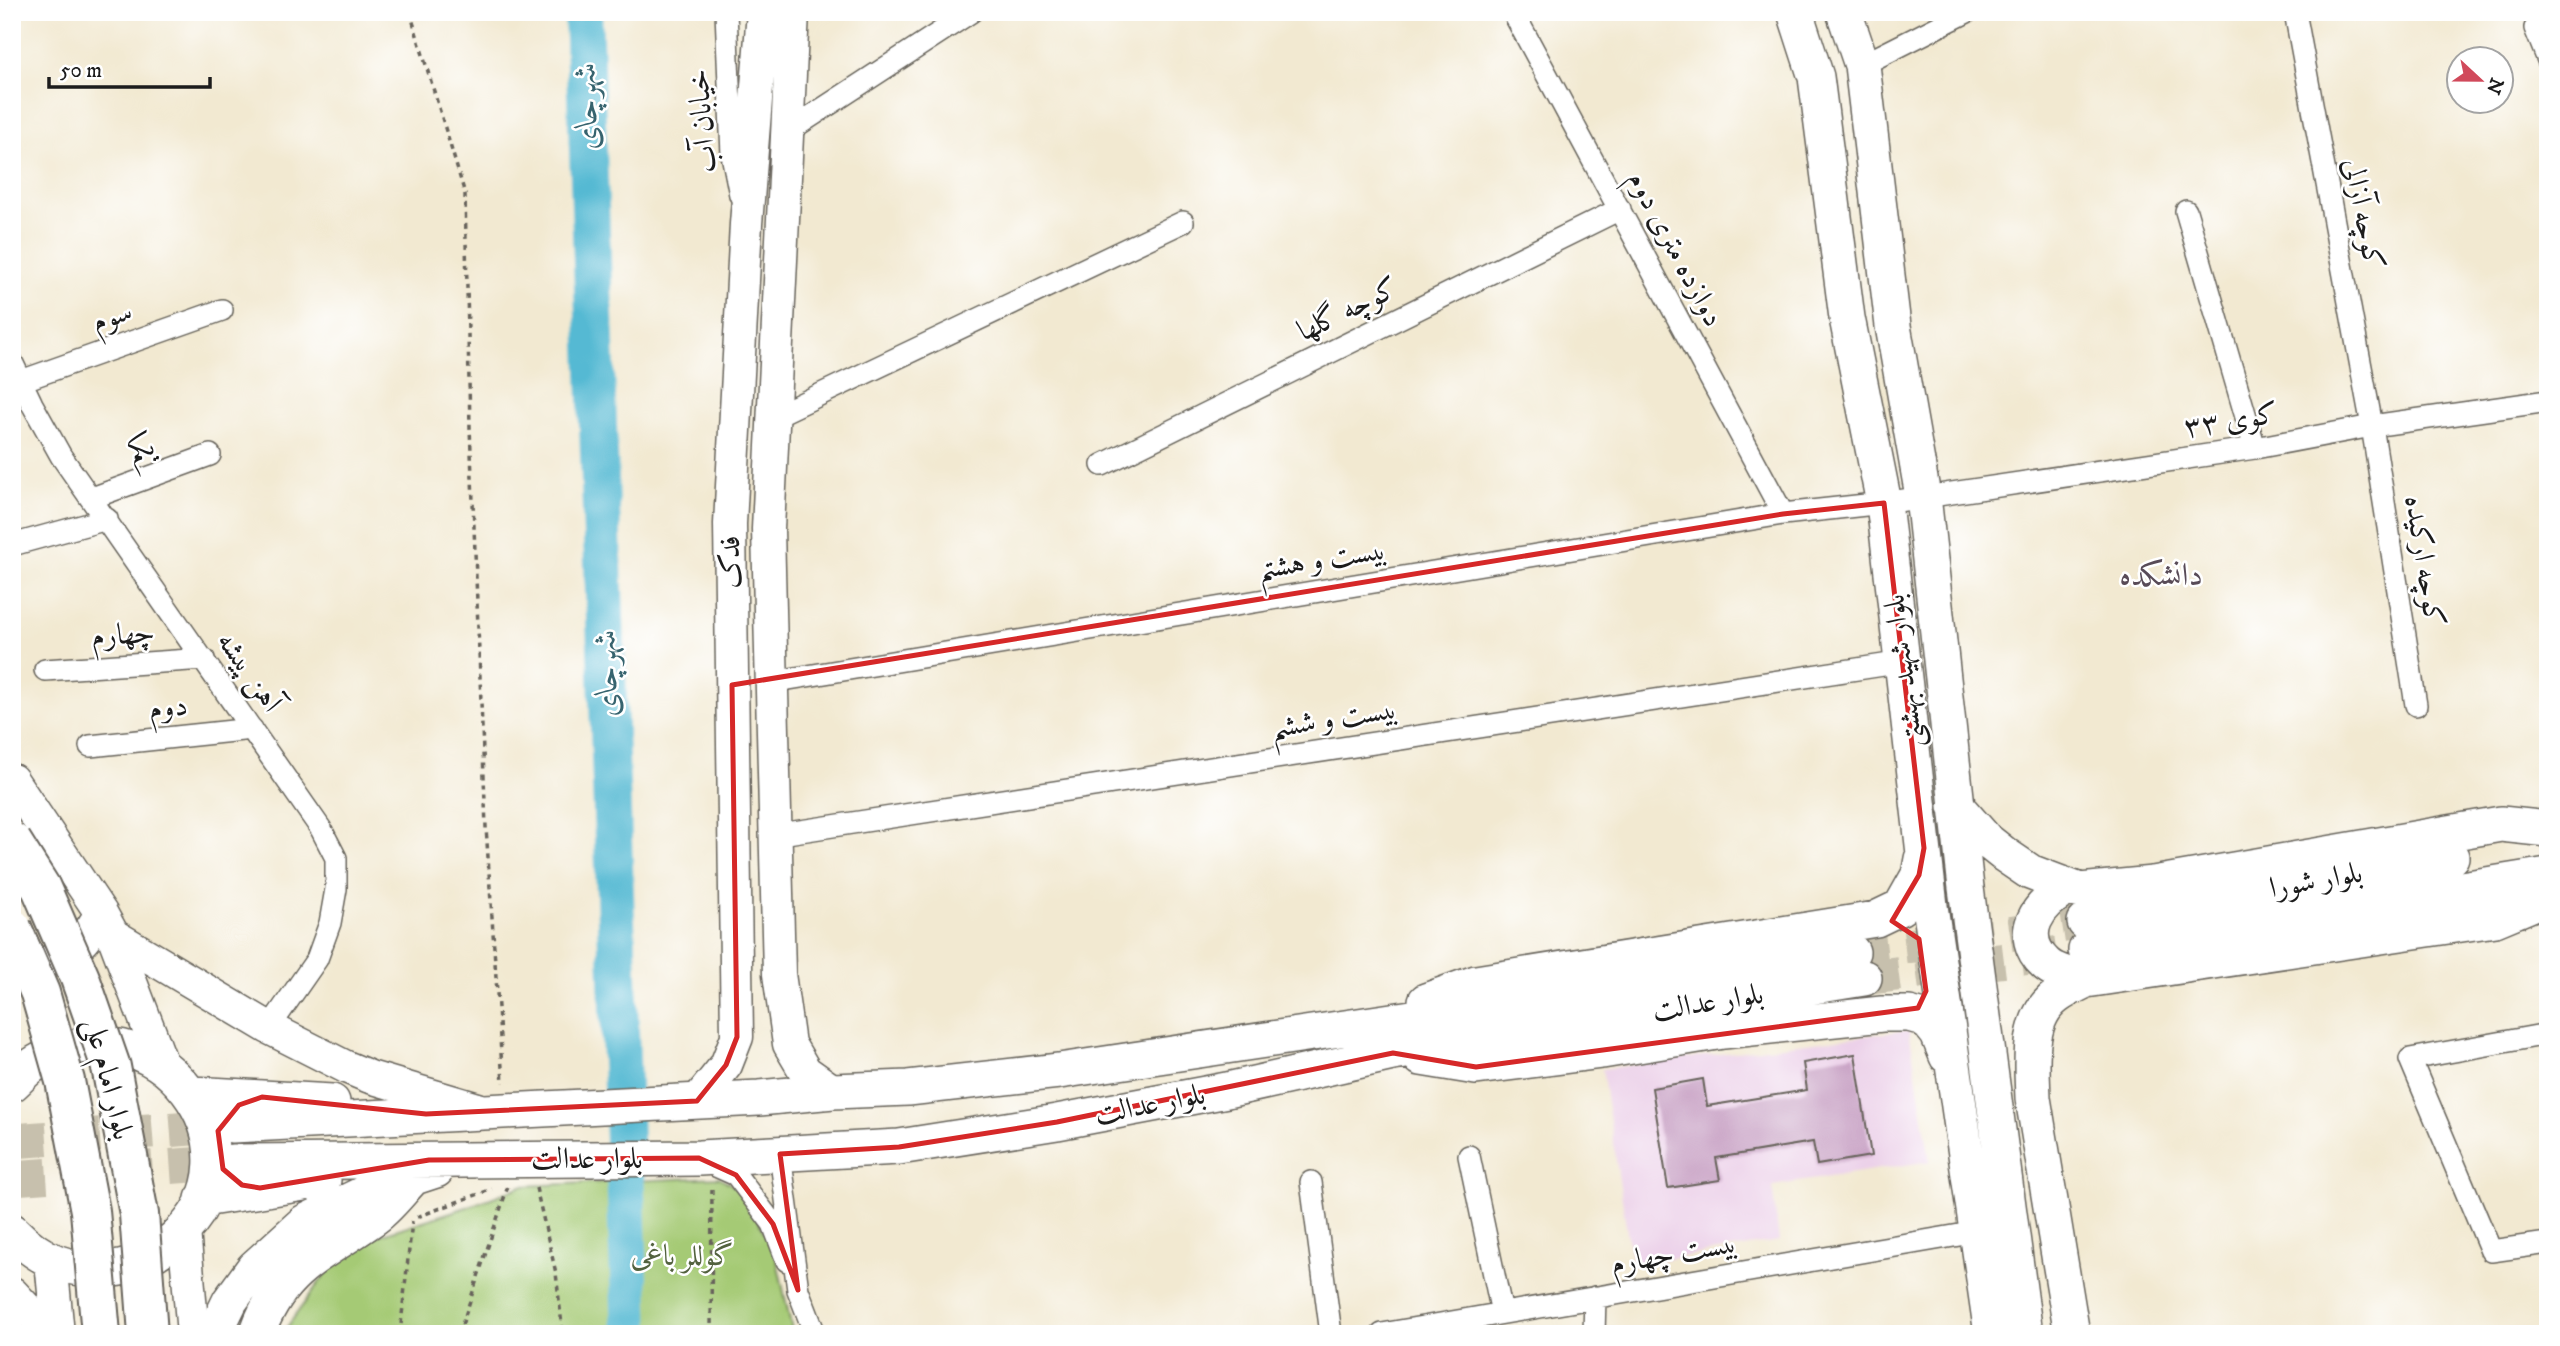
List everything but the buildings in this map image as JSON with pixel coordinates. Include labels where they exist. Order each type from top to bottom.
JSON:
[{"type":"highway","name":"بلوار امام علی","points":[[12,842],[41,888],[80,978],[111,1067],[139,1214],[148,1334]]},
{"type":"highway","name":"بلوار امام علی","points":[[12,928],[40,993],[65,1081],[89,1210],[101,1334]]},
{"type":"main road","name":"بلوار شهید بهشتی","points":[[1795,12],[1816,77],[1847,318],[1884,503],[1930,906],[1992,1334]]},
{"type":"main road","name":"بلوار شهید بهشتی","points":[[1844,12],[1862,65],[1893,326],[1923,496],[1956,806],[2025,1334]]},
{"type":"main road","points":[[1956,806],[1986,840],[2005,855],[2031,872],[2080,891],[2153,884],[2501,824],[2548,829]]},
{"type":"main road","name":"بلوار شورا","points":[[2086,951],[2548,839]]},
{"type":"main road","points":[[1357,1027],[1476,983],[1876,919],[1900,907],[1919,875],[1924,848]]},
{"type":"main road","name":"بلوار شورا","points":[[2086,951],[2548,876]]},
{"type":"main road","points":[[2068,888],[2052,895],[2033,917],[2034,947],[2044,962],[2056,970],[2086,951],[2495,919],[2548,897]]},
{"type":"main road","points":[[1876,919],[1912,929],[1919,939],[1926,990],[1922,1004],[1909,1014]]},
{"type":"main road","points":[[2072,1334],[2033,1098],[2032,1066],[2039,1017],[2086,951]]},
{"type":"main road","name":"بلوار عدالت","points":[[422,1168],[475,1159],[522,1166],[899,1147],[1057,1122],[1227,1090],[1393,1053],[1858,965],[1357,1027],[1059,1071],[908,1088],[426,1114]]},
{"type":"main road","points":[[1393,1053],[1476,1068],[1723,1031],[1909,1014],[1920,1017],[1938,1034],[1954,1075]]},
{"type":"main road","points":[[12,1084],[34,1063],[65,1049],[98,1044],[131,1049],[162,1064],[178,1077],[192,1094],[202,1113],[211,1156],[203,1199],[184,1230],[156,1254],[123,1268],[86,1270],[51,1261],[27,1247],[12,1231]]},
{"type":"main road","points":[[192,1094],[312,1099],[426,1114]]},
{"type":"main road","points":[[260,1188],[242,1185],[229,1177],[223,1169],[218,1150],[218,1131],[223,1118],[239,1105],[262,1097]]},
{"type":"main road","points":[[232,1125],[426,1114]]},
{"type":"main road","points":[[233,1161],[422,1168]]},
{"type":"main road","points":[[203,1199],[260,1188],[422,1168]]},
{"type":"main road","points":[[214,1334],[230,1301],[254,1268],[304,1222],[422,1168]]},
{"type":"main road","points":[[257,1334],[263,1317],[283,1285],[311,1258],[374,1218],[422,1168]]},
{"type":"street","name":"خیابان آب","points":[[726,12],[732,155],[747,224]]},
{"type":"street","name":"فدک","points":[[697,1101],[726,1065],[737,1037],[730,524],[747,224],[763,12]]},
{"type":"street","name":"فدک","points":[[793,12],[768,529],[779,974],[789,1044],[805,1071],[833,1091]]},
{"type":"street","points":[[787,132],[971,12]]},
{"type":"street","name":"دوازده متری دوم","points":[[1513,12],[1783,514]]},
{"type":"street","points":[[1862,65],[1967,12]]},
{"type":"street","name":"کوچه آزالی","points":[[2295,12],[2372,426]]},
{"type":"street","points":[[2535,27],[2548,60]]},
{"type":"street","name":"کوچه گلها","points":[[1102,465],[1620,209]]},
{"type":"street","points":[[2186,211],[2255,448]]},
{"type":"street","points":[[773,417],[1183,222]]},
{"type":"street","name":"سوم","points":[[17,371],[222,310]]},
{"type":"street","name":"آهن پیشه","points":[[17,371],[61,456],[321,829],[335,858],[336,889],[330,923],[317,959],[269,1028]]},
{"type":"street","name":"کوی ۳۳","points":[[1884,503],[2548,401]]},
{"type":"street","name":"کوچه ارکیده","points":[[2372,426],[2416,705]]},
{"type":"street","name":"یکم","points":[[92,498],[210,455]]},
{"type":"street","name":"بیست و هشتم","points":[[771,682],[1783,514],[1884,503]]},
{"type":"street","points":[[12,545],[107,519]]},
{"type":"street","name":"چهارم","points":[[46,670],[204,660]]},
{"type":"street","name":"بیست و ششم","points":[[774,835],[1903,662]]},
{"type":"street","points":[[733,685],[771,682]]},
{"type":"street","name":"دوم","points":[[90,746],[252,729]]},
{"type":"street","points":[[12,780],[107,924],[162,1064]]},
{"type":"street","points":[[107,924],[269,1028],[370,1077],[495,1110]]},
{"type":"street","points":[[12,969],[47,963],[74,950],[107,924]]},
{"type":"street","points":[[2548,1034],[2410,1059],[2491,1251],[2548,1243]]},
{"type":"street","points":[[780,1154],[798,1290]]},
{"type":"street","points":[[1469,1156],[1502,1313]]},
{"type":"street","points":[[699,1158],[736,1175],[773,1224],[815,1334]]},
{"type":"street","points":[[1311,1182],[1331,1334]]},
{"type":"street","points":[[184,1230],[192,1334]]},
{"type":"street","name":"بیست چهارم","points":[[1382,1334],[1977,1233]]},
{"type":"street","points":[[51,1261],[58,1334]]},
{"type":"street","points":[[12,1293],[39,1322],[45,1334]]},
{"type":"street","points":[[1594,1334],[1595,1297]]},
{"type":"path","points":[[410,12],[466,194],[470,428],[495,1110]]},
{"type":"path","points":[[459,1334],[509,1183],[522,1166]]},
{"type":"path","points":[[522,1166],[556,1273],[563,1334]]},
{"type":"path","points":[[711,1334],[712,1185],[736,1175]]},
{"type":"path","points":[[400,1334],[412,1219]]},
{"type":"highlighted area","points":[[1884,503],[1924,848],[1919,875],[1892,921],[1919,939],[1926,991],[1918,1008],[1476,1067],[1393,1053],[1057,1122],[899,1147],[780,1154],[798,1290],[773,1224],[736,1175],[699,1158],[429,1160],[260,1188],[242,1185],[223,1169],[218,1131],[239,1105],[262,1097],[426,1114],[697,1101],[726,1065],[737,1037],[732,685],[1783,514]]},
{"type":"shaded area","points":[[1909,1030],[1930,1161],[1772,1186],[1779,1241],[1632,1265],[1602,1069]]},
{"type":"green space","name":"گوللر باغی","points":[[719,1177],[739,1189],[776,1256],[793,1334],[282,1334],[329,1269],[358,1242],[467,1207],[522,1186]]},
{"type":"waterway","name":"شهرچای","points":[[583,12],[631,1334]]},
{"type":"tunnel","points":[[1852,952],[1995,936],[2085,922]]},
{"type":"tunnel","points":[[1864,978],[2086,950]]},
{"type":"tunnel","points":[[12,1141],[232,1125]]},
{"type":"tunnel","points":[[12,1178],[233,1162]]},
{"type":"district","name":"دانشکده","points":[[2161,576]]}]
